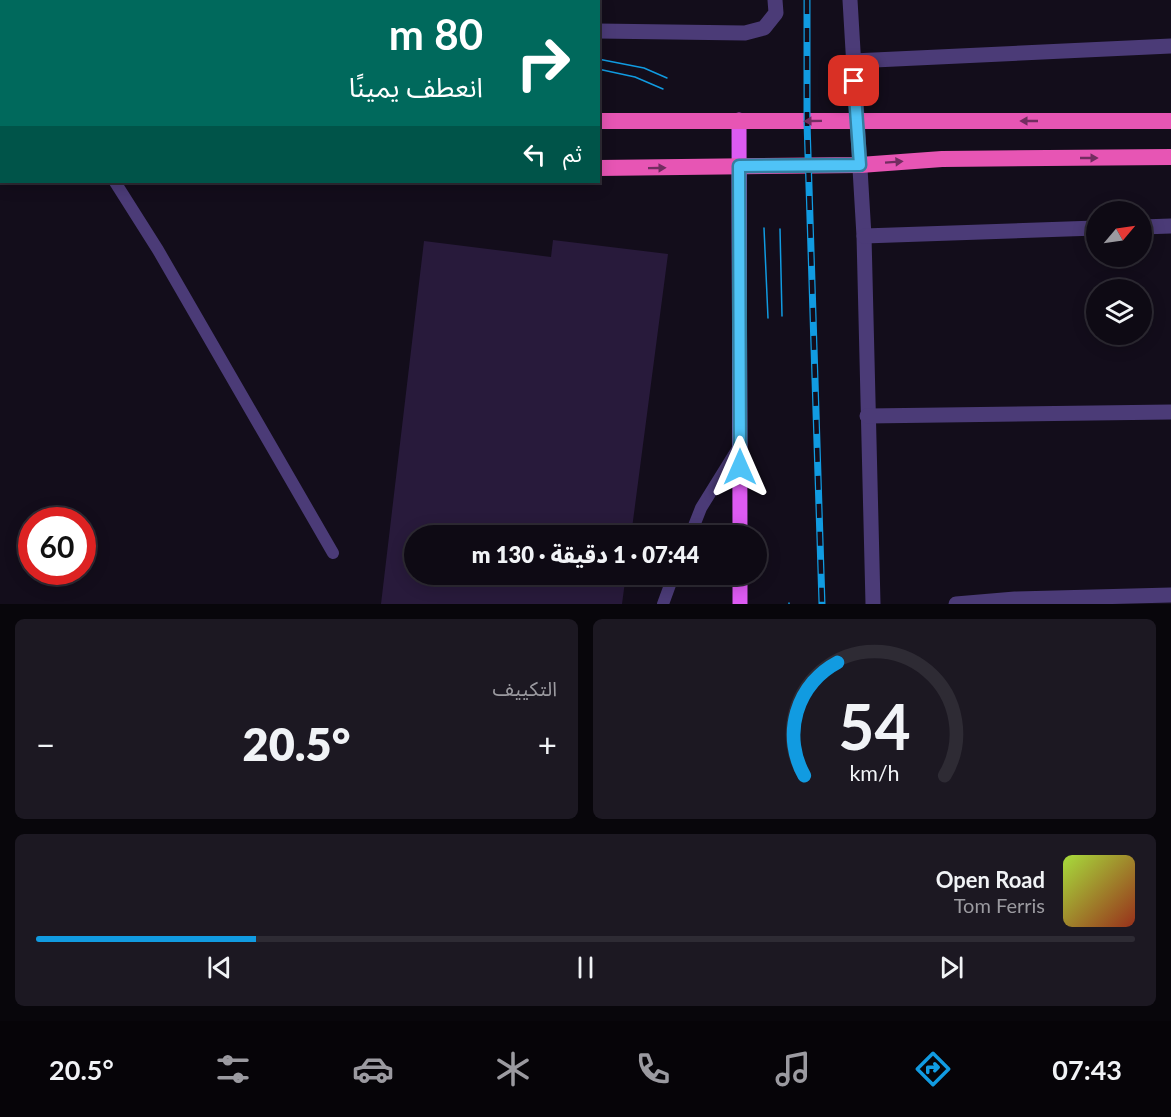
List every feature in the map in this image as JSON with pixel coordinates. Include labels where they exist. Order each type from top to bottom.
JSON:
[{"type":"highway","points":[[600,121],[1171,121]]},
{"type":"highway","points":[[600,168],[860,165],[942,159],[1171,157]]},
{"type":"main road","points":[[740,120],[740,525]]},
{"type":"main road","points":[[740,585],[740,604]]},
{"type":"street","points":[[600,31],[746,33],[764,28],[776,13],[775,0]]},
{"type":"street","points":[[850,0],[855,120],[864,236],[873,604]]},
{"type":"street","points":[[853,61],[1171,46]]},
{"type":"street","points":[[1152,226],[1171,226]]},
{"type":"street","points":[[864,236],[1086,228]]},
{"type":"street","points":[[867,416],[1171,412]]},
{"type":"street","points":[[956,604],[1171,595]]},
{"type":"lane","points":[[116,183],[158,250],[333,553]]},
{"type":"lane","points":[[694,525],[700,508],[740,444]]},
{"type":"lane","points":[[663,604],[670,585]]},
{"type":"building","points":[[553,240],[668,254],[632,525],[404,525],[404,585],[625,585],[622,604],[381,604],[424,241],[551,257]]},
{"type":"tram line","points":[[600,59],[644,68],[667,78]]},
{"type":"tram line","points":[[600,69],[635,77],[663,89]]},
{"type":"tram line","points":[[764,228],[768,318]]},
{"type":"tram line","points":[[780,229],[782,316]]},
{"type":"railway","points":[[807,0],[807,122],[822,604]]},
{"type":"route","points":[[740,467],[739,166],[860,165],[854,81]]}]
